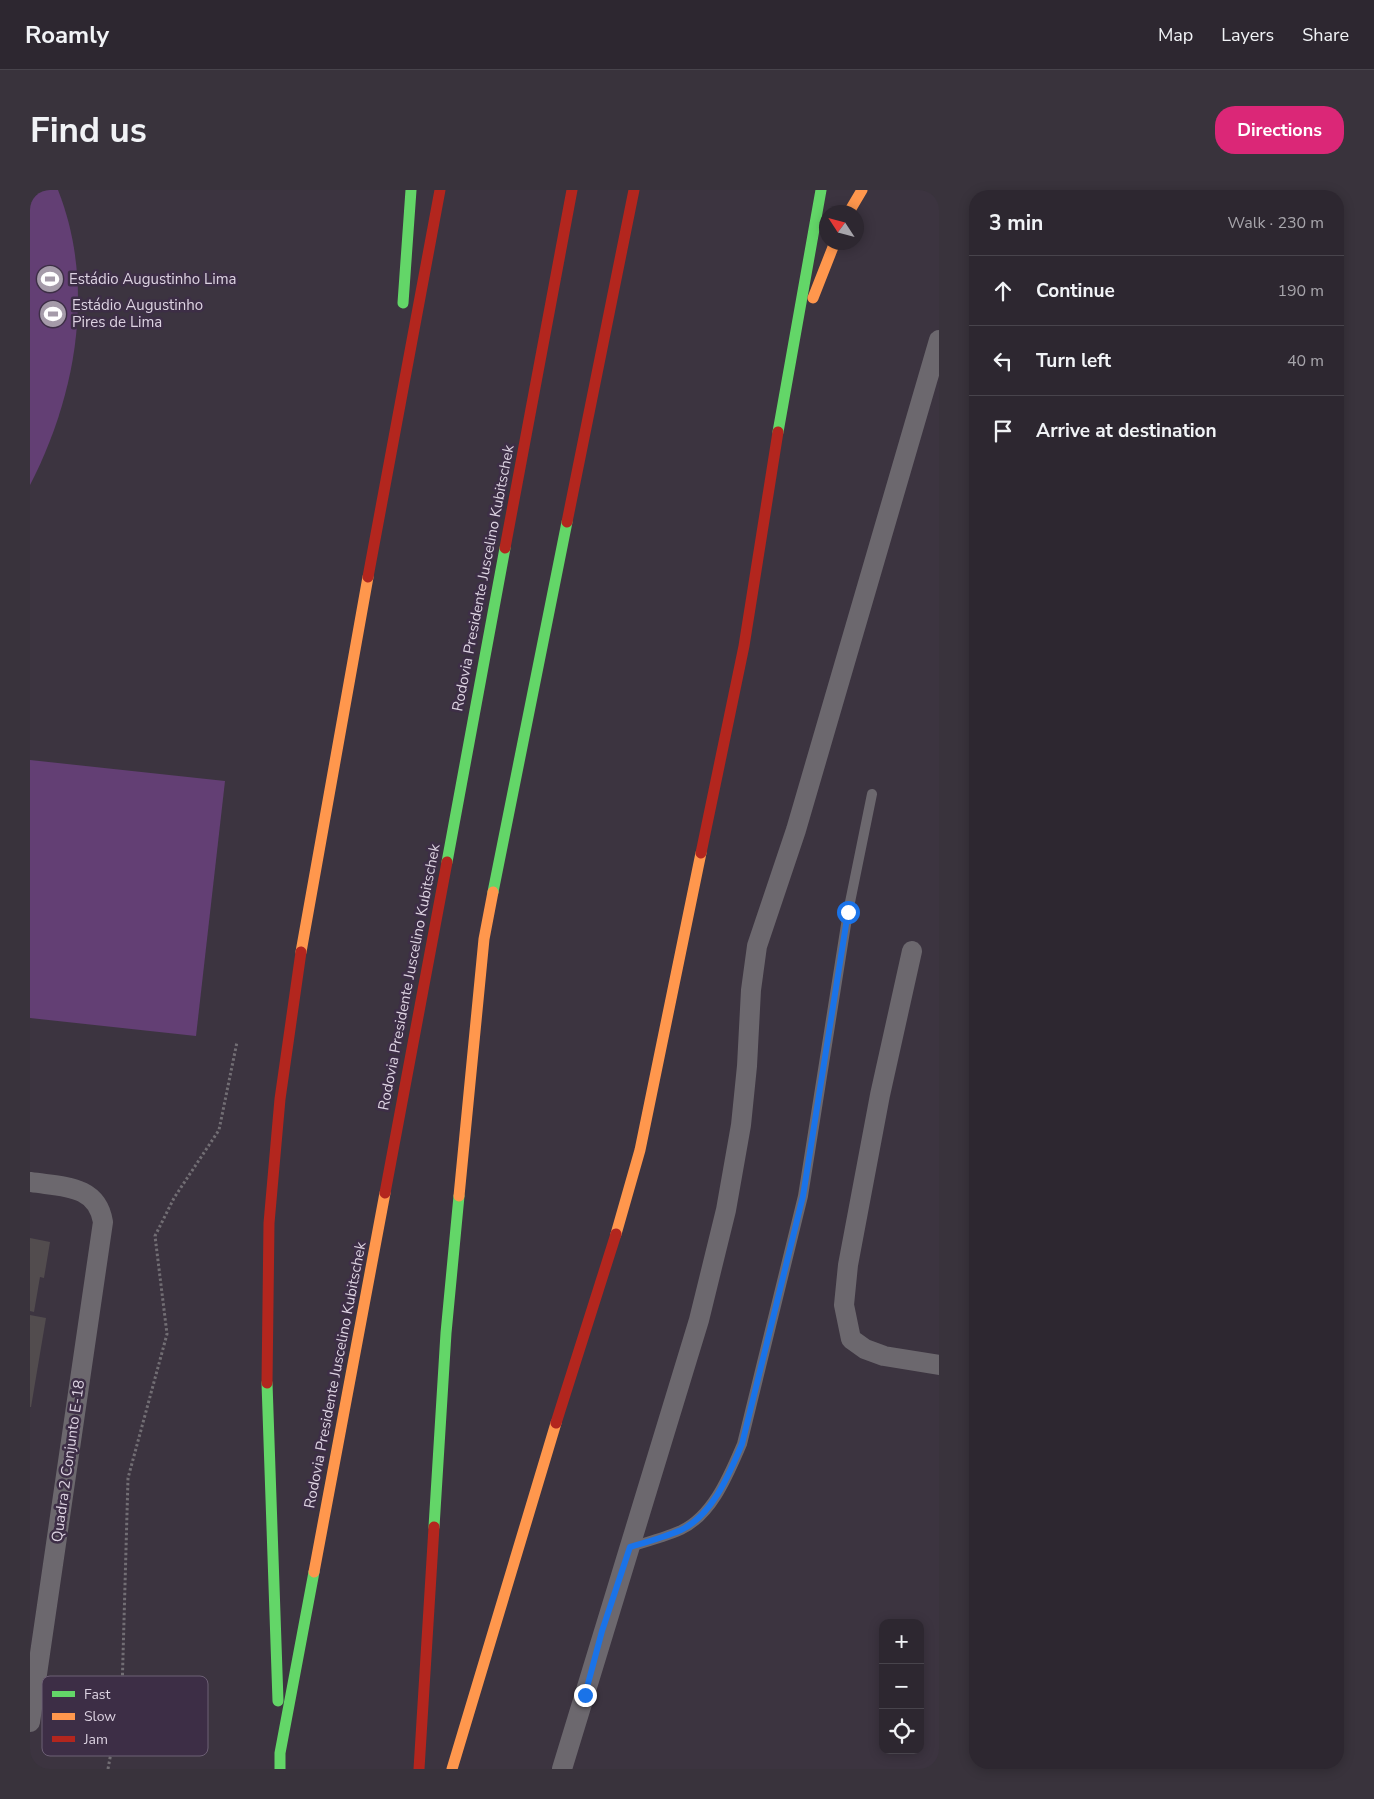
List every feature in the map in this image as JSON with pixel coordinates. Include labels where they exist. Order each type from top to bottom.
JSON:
[{"type":"highway","points":[[403,314],[411,190]]},
{"type":"highway","points":[[280,1753],[267,1399],[269,1224],[280,1099],[303,940],[394,432],[440,190]]},
{"type":"highway","name":"Rodovia Presidente Juscelino Kubitschek","points":[[280,1769],[280,1753],[572,190]]},
{"type":"highway","points":[[419,1769],[446,1333],[484,939],[634,190]]},
{"type":"highway","points":[[452,1769],[539,1475],[612,1251],[640,1150],[744,646],[791,353],[820,190]]},
{"type":"highway","points":[[853,205],[862,190]]},
{"type":"highway","points":[[791,353],[832,250]]},
{"type":"highway","points":[[394,432],[401,333]]},
{"type":"street","points":[[562,1769],[699,1320],[726,1210],[741,1125],[747,1066],[751,990],[757,946],[796,830],[939,340]]},
{"type":"street","points":[[912,951],[880,1095],[848,1265],[844,1305],[852,1339],[865,1349],[884,1356],[939,1365]]},
{"type":"street","name":"Quadra 2 Conjunto E-18","points":[[30,1182],[75,1189],[96,1200],[101,1210],[103,1222],[30,1722]]},
{"type":"street","points":[[556,1769],[567,1749]]},
{"type":"lane","points":[[630,1547],[683,1529],[711,1505],[727,1479],[742,1444],[803,1196],[848,912],[872,794]]},
{"type":"path","points":[[122,1676],[128,1478],[167,1334],[155,1236],[174,1198],[220,1130],[238,1042]]},
{"type":"path","points":[[108,1769],[110,1756]]},
{"type":"shaded area","name":"Estádio Augustinho Pires de Lima","points":[[30,190],[58,190],[70,227],[76,264],[78,302],[76,340],[69,378],[59,415],[46,451],[30,485]]},
{"type":"shaded area","points":[[30,760],[225,781],[196,1036],[30,1018]]},
{"type":"building","points":[[30,1238],[50,1242],[44,1278],[40,1277],[34,1312],[30,1311]]},
{"type":"building","points":[[30,1315],[46,1318],[31,1407],[30,1407]]},
{"type":"traffic: fast","points":[[403,303],[411,190]]},
{"type":"traffic: fast","points":[[778,432],[821,190]]},
{"type":"traffic: fast","points":[[493,892],[567,522]]},
{"type":"traffic: fast","points":[[447,862],[505,548]]},
{"type":"traffic: fast","points":[[434,1527],[446,1333],[459,1196]]},
{"type":"traffic: fast","points":[[267,1383],[278,1701]]},
{"type":"traffic: fast","points":[[280,1769],[280,1753],[314,1572]]},
{"type":"traffic: slow","points":[[853,205],[862,190]]},
{"type":"traffic: slow","points":[[813,298],[832,250]]},
{"type":"traffic: slow","points":[[301,952],[368,577]]},
{"type":"traffic: slow","points":[[616,1234],[640,1150],[701,853]]},
{"type":"traffic: slow","points":[[459,1196],[484,939],[493,892]]},
{"type":"traffic: slow","points":[[314,1572],[385,1193]]},
{"type":"traffic: slow","points":[[452,1769],[556,1423]]},
{"type":"traffic: jam","points":[[368,577],[440,190]]},
{"type":"traffic: jam","points":[[505,548],[572,190]]},
{"type":"traffic: jam","points":[[567,522],[634,190]]},
{"type":"traffic: jam","points":[[701,853],[744,646],[778,432]]},
{"type":"traffic: jam","points":[[385,1193],[447,862]]},
{"type":"traffic: jam","points":[[267,1383],[269,1223],[280,1099],[301,952]]},
{"type":"traffic: jam","points":[[556,1423],[616,1234]]},
{"type":"traffic: jam","points":[[419,1769],[434,1527]]},
{"type":"place","name":"Estádio Augustinho Lima","points":[[50,279]]},
{"type":"place","name":"Estádio Augustinho Pires de Lima","points":[[53,314]]},
{"type":"route","points":[[585,1695],[602,1631],[630,1547],[683,1529],[711,1505],[727,1479],[742,1444],[803,1196],[822,1090],[848,912]]}]
